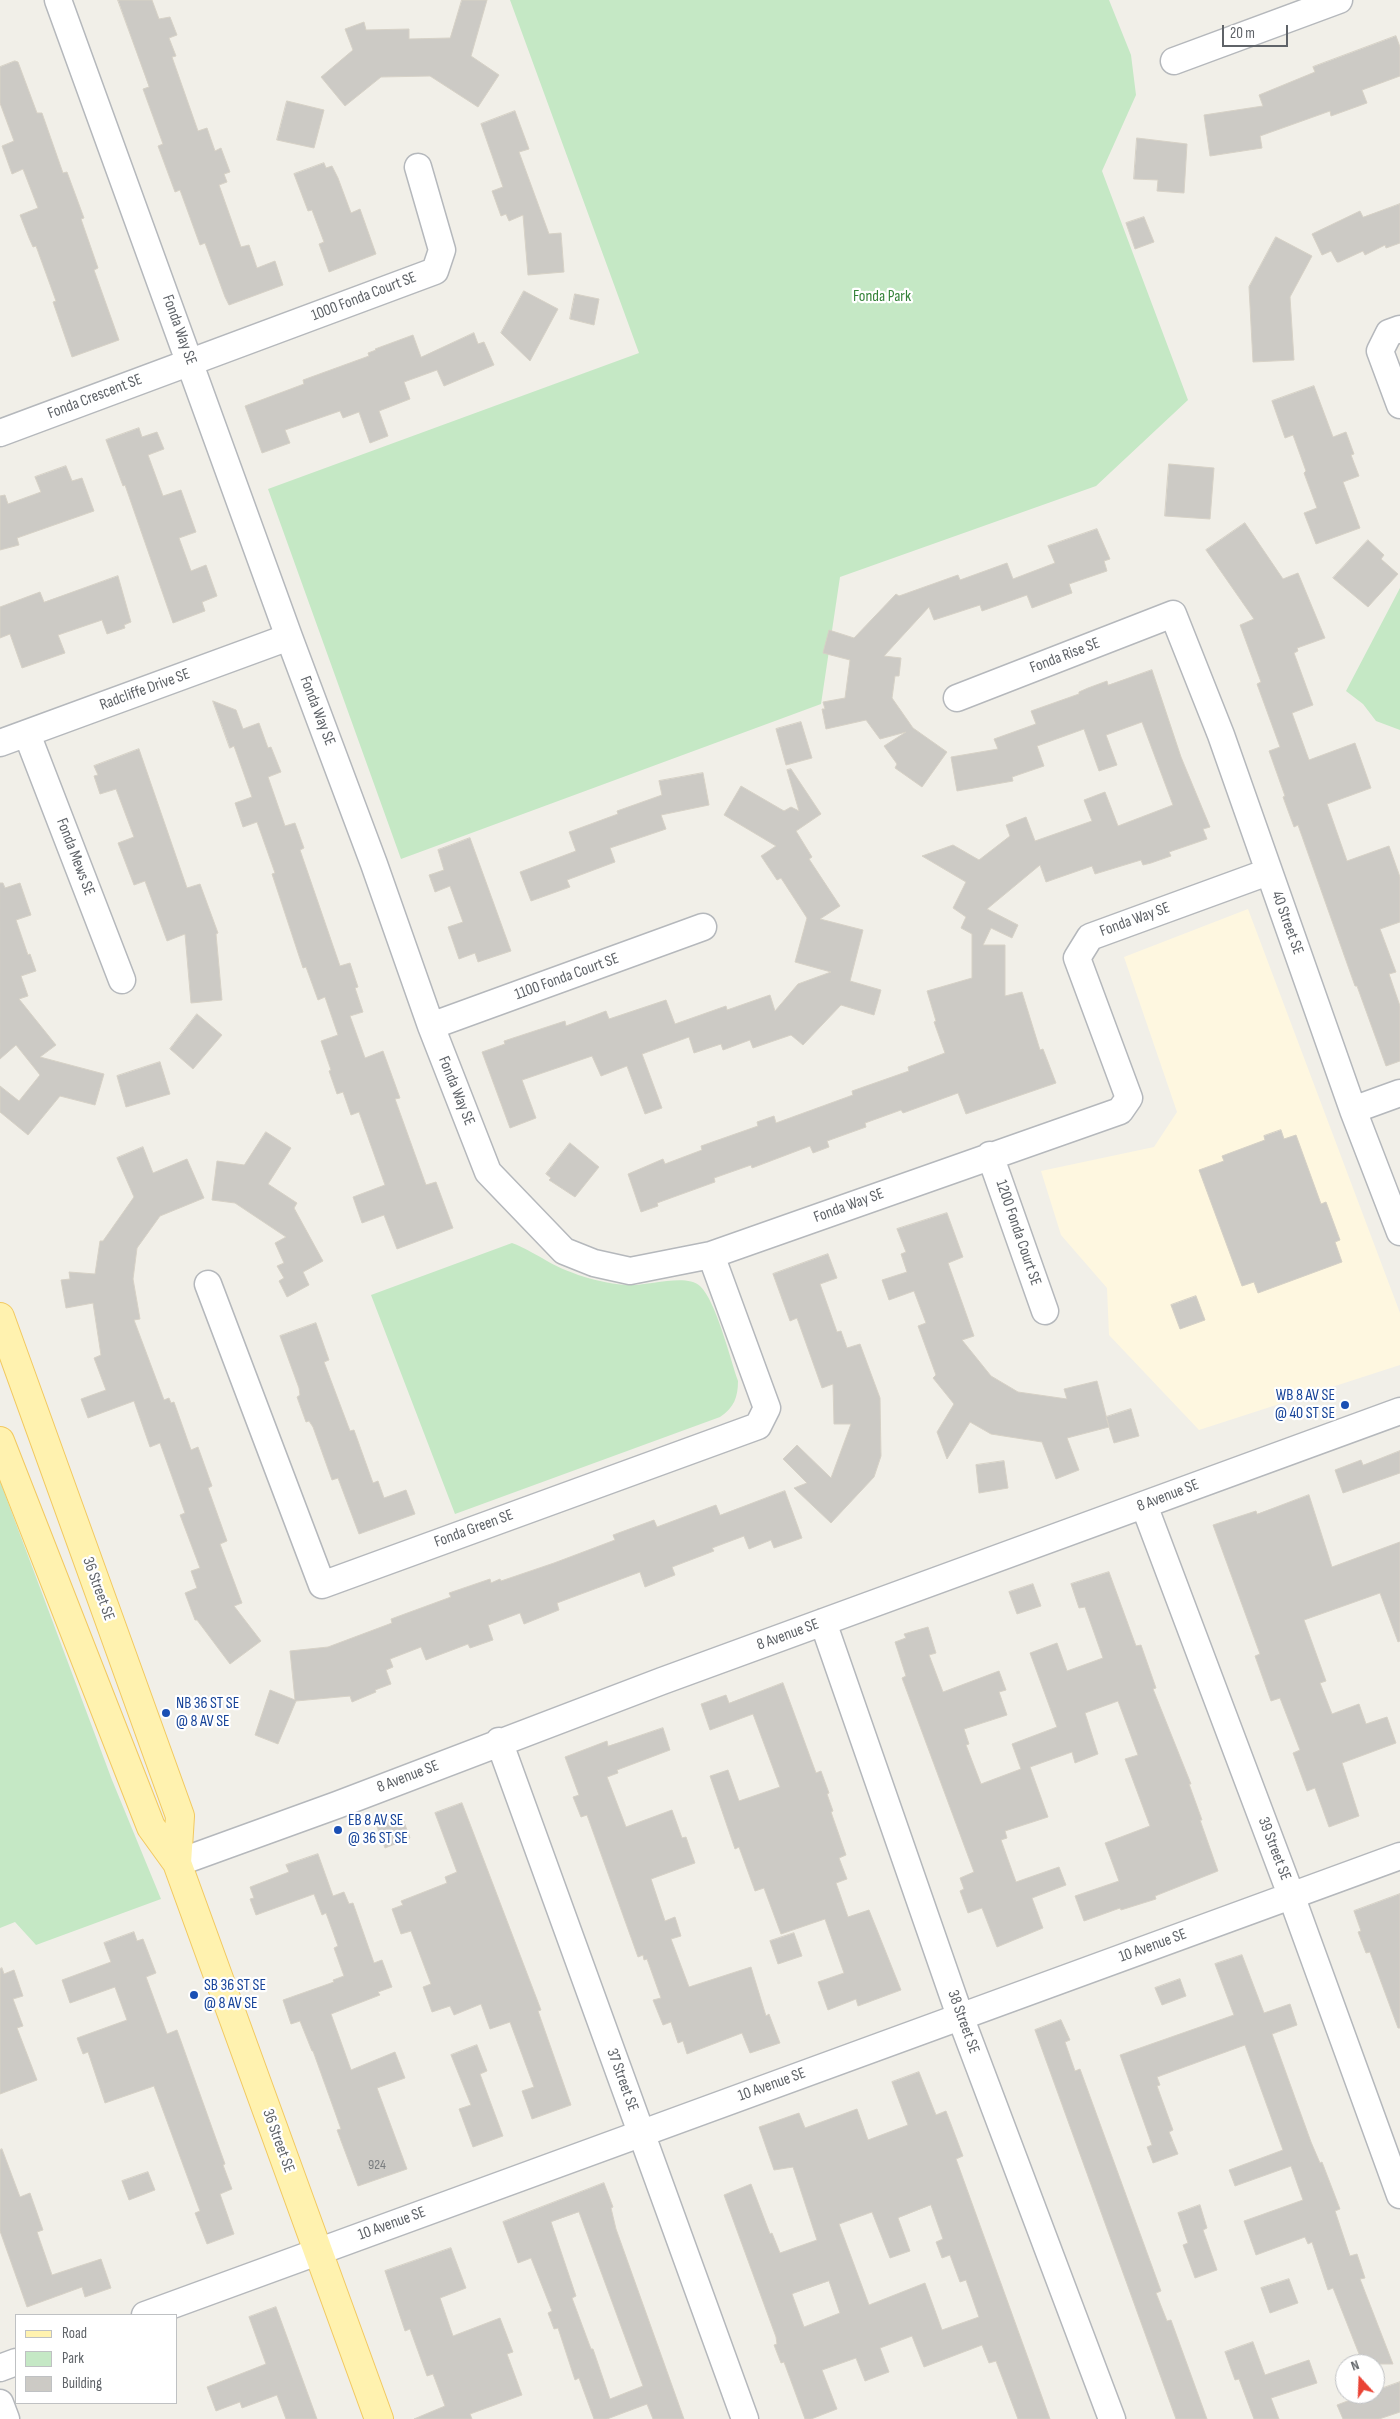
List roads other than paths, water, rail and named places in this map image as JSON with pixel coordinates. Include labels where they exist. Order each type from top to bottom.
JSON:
[{"type":"main road","name":"36 Street SE","points":[[0,1317],[180,1816],[177,1863]]},
{"type":"main road","name":"36 Street SE","points":[[0,1442],[151,1827],[177,1863],[378,2419]]},
{"type":"street","name":"Fonda Way SE","points":[[58,0],[289,637],[374,864],[431,1026],[488,1172],[564,1251],[594,1263],[630,1271],[711,1255],[990,1155],[1120,1111],[1129,1098],[1077,958],[1090,936],[1268,872]]},
{"type":"street","points":[[1174,61],[1340,0]]},
{"type":"street","name":"1000 Fonda Court SE","points":[[190,361],[435,271],[442,250],[418,167]]},
{"type":"street","points":[[1400,329],[1389,333],[1380,351],[1400,405]]},
{"type":"street","name":"Fonda Crescent SE","points":[[0,433],[190,361]]},
{"type":"street","name":"Fonda Rise SE","points":[[957,698],[1173,614]]},
{"type":"street","name":"40 Street SE","points":[[1173,614],[1221,735],[1353,1110],[1400,1232]]},
{"type":"street","name":"Radcliffe Drive SE","points":[[0,742],[27,734],[289,637]]},
{"type":"street","name":"Fonda Mews SE","points":[[27,734],[122,980]]},
{"type":"street","name":"1100 Fonda Court SE","points":[[431,1026],[703,927]]},
{"type":"street","points":[[1353,1110],[1400,1093]]},
{"type":"street","name":"1200 Fonda Court SE","points":[[990,1155],[1045,1311]]},
{"type":"street","name":"Fonda Green SE","points":[[208,1284],[322,1584],[758,1426],[767,1408],[711,1255]]},
{"type":"street","name":"8 Avenue SE","points":[[177,1863],[336,1805],[499,1741],[1400,1411]]},
{"type":"street","name":"39 Street SE","points":[[1144,1505],[1292,1895],[1400,2195]]},
{"type":"street","name":"38 Street SE","points":[[823,1622],[960,2016],[1112,2419]]},
{"type":"street","name":"37 Street SE","points":[[499,1741],[745,2419]]},
{"type":"street","name":"10 Avenue SE","points":[[148,2314],[1400,1856]]},
{"type":"street","points":[[0,2368],[15,2362]]},
{"type":"street","points":[[0,2404],[6,2419]]},
{"type":"place","name":"WB 8 AV SE @ 40 ST SE","points":[[1345,1405]]},
{"type":"place","name":"NB 36 ST SE @ 8 AV SE","points":[[166,1713]]},
{"type":"place","name":"EB 8 AV SE @ 36 ST SE","points":[[338,1830]]},
{"type":"place","name":"SB 36 ST SE @ 8 AV SE","points":[[194,1995]]},
{"type":"park label","name":"Fonda Park","points":[[882,297]]}]
